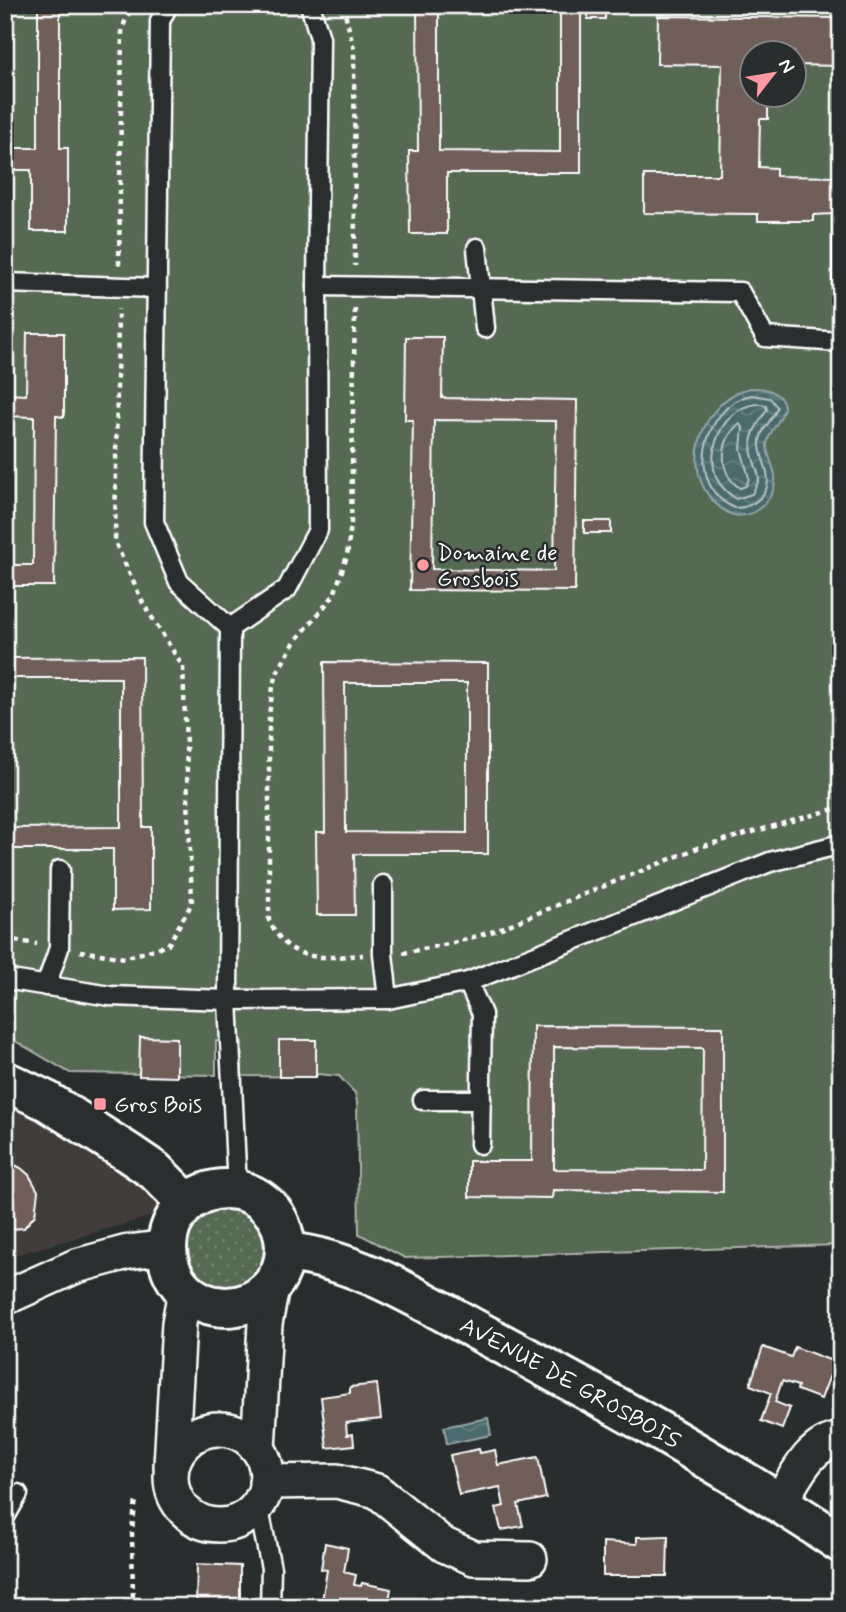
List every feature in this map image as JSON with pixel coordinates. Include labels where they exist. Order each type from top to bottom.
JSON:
[{"type":"street","points":[[5,1081],[47,1101],[155,1171],[187,1203]]},
{"type":"street","points":[[47,1101],[93,1115],[230,1189],[251,1194],[273,1212],[281,1224],[286,1252],[282,1271],[272,1287],[257,1299],[239,1306],[220,1307],[201,1302],[185,1291],[169,1264],[167,1247],[169,1231],[176,1216],[187,1203],[198,1195],[230,1189]]},
{"type":"street","points":[[5,1298],[76,1266],[128,1252],[167,1247]]},
{"type":"street","name":"AVENUE DE GROSBOIS","points":[[286,1252],[310,1254],[368,1275],[430,1305],[566,1378],[780,1502],[841,1543]]},
{"type":"street","points":[[258,1449],[265,1324],[272,1287]]},
{"type":"street","points":[[171,1478],[173,1463],[190,1438],[218,1429],[247,1439],[258,1449],[263,1460],[262,1493],[246,1516],[231,1523],[215,1525],[199,1521],[186,1511],[176,1498],[171,1478],[178,1323],[185,1291]]},
{"type":"street","points":[[780,1502],[815,1450],[830,1440],[841,1439]]},
{"type":"street","points":[[262,1493],[337,1481],[377,1492],[444,1545],[474,1558],[530,1559]]},
{"type":"lane","points":[[168,5],[160,21],[153,522],[179,582],[230,628],[230,1189]]},
{"type":"lane","points":[[230,628],[288,589],[318,530],[320,38],[310,5]]},
{"type":"lane","points":[[477,247],[485,328]]},
{"type":"lane","points":[[5,283],[156,288]]},
{"type":"lane","points":[[317,286],[740,292],[765,337],[841,342]]},
{"type":"lane","points":[[5,979],[110,996],[228,1000],[388,999],[468,982],[770,862],[841,845]]},
{"type":"lane","points":[[46,986],[59,948],[60,870]]},
{"type":"lane","points":[[383,885],[383,954],[388,999]]},
{"type":"lane","points":[[468,982],[482,1014],[480,1144]]},
{"type":"lane","points":[[423,1100],[481,1100]]},
{"type":"lane","points":[[262,1493],[271,1568],[270,1607]]},
{"type":"lane","points":[[5,1517],[18,1494]]},
{"type":"path","points":[[5,939],[125,958],[168,945],[192,903],[183,667],[143,603],[116,542],[122,29],[132,5]]},
{"type":"path","points":[[330,957],[414,952],[494,931],[700,847],[841,807]]},
{"type":"path","points":[[133,1607],[132,1529],[135,1500]]},
{"type":"shaded area","points":[[5,1104],[82,1143],[158,1197],[160,1214],[5,1260]]},
{"type":"green space","name":"Domaine de Grosbois","points":[[5,5],[841,5],[841,1245],[405,1258],[359,1234],[357,1102],[355,1093],[339,1076],[242,1076],[242,1042],[216,1041],[216,1075],[70,1073],[5,1035]]},
{"type":"green space","points":[[218,1207],[234,1207],[248,1214],[259,1225],[266,1239],[263,1262],[248,1280],[234,1287],[218,1287],[204,1280],[193,1269],[186,1255],[186,1239],[193,1225],[204,1214]]},
{"type":"water","points":[[750,388],[773,392],[782,400],[784,406],[767,445],[775,484],[764,505],[750,514],[734,515],[716,504],[705,489],[699,473],[697,455],[708,420],[719,406],[733,395]]},
{"type":"water","points":[[488,1418],[491,1435],[447,1444],[444,1427]]},
{"type":"building","points":[[38,5],[60,5],[60,148],[68,148],[68,231],[31,231],[31,170],[5,170],[5,148],[38,148]]},
{"type":"building","points":[[417,5],[439,5],[439,151],[560,152],[560,5],[581,5],[581,173],[447,173],[447,234],[410,234],[409,151],[418,151]]},
{"type":"building","points":[[588,10],[605,10],[605,19],[588,19]]},
{"type":"building","points":[[658,16],[841,18],[841,66],[808,65],[808,38],[738,38],[738,108],[768,108],[768,119],[760,119],[759,167],[776,168],[776,176],[841,177],[841,309],[832,309],[832,214],[813,215],[813,221],[758,221],[758,214],[644,213],[644,175],[720,175],[722,65],[657,64]]},
{"type":"building","points":[[27,333],[64,333],[64,417],[56,416],[54,586],[5,586],[5,565],[33,565],[34,417],[5,416],[5,394],[26,395]]},
{"type":"building","points":[[406,337],[443,337],[442,398],[577,400],[575,591],[410,590],[413,420],[405,420]],"holes":[[[434,420],[556,421],[554,571],[432,569]]]},
{"type":"building","points":[[584,521],[611,521],[611,533],[584,533]]},
{"type":"building","points":[[142,657],[143,827],[151,827],[151,909],[113,910],[113,849],[5,849],[5,828],[121,827],[121,678],[5,678],[5,658]]},
{"type":"building","points":[[324,662],[488,663],[488,854],[354,854],[355,915],[317,915],[316,832],[325,832]],"holes":[[[345,683],[467,683],[467,833],[346,832]]]},
{"type":"building","points":[[533,1026],[723,1027],[723,1192],[553,1190],[552,1198],[469,1197],[469,1161],[532,1161]],"holes":[[[554,1047],[703,1048],[702,1170],[554,1169]]]},
{"type":"building","points":[[140,1037],[177,1038],[177,1077],[139,1076]]},
{"type":"building","points":[[279,1040],[316,1040],[316,1077],[279,1077]]},
{"type":"building","points":[[5,1160],[29,1175],[38,1191],[35,1215],[24,1228],[11,1229],[10,1247],[5,1247]]},
{"type":"building","points":[[763,1347],[791,1357],[795,1347],[835,1362],[821,1399],[797,1390],[798,1386],[782,1381],[775,1402],[790,1408],[782,1429],[761,1421],[771,1393],[750,1385]]},
{"type":"building","points":[[377,1384],[381,1419],[346,1423],[347,1435],[353,1434],[354,1445],[327,1448],[321,1397],[350,1393],[350,1387]]},
{"type":"building","points":[[479,1449],[480,1453],[495,1450],[498,1465],[538,1457],[546,1498],[518,1504],[523,1526],[501,1530],[496,1508],[504,1506],[500,1487],[459,1495],[450,1455]]},
{"type":"building","points":[[668,1536],[667,1576],[603,1576],[603,1542],[637,1544],[637,1537]]},
{"type":"building","points":[[325,1543],[348,1548],[344,1572],[356,1575],[354,1585],[361,1586],[362,1583],[391,1589],[388,1607],[321,1607],[327,1570],[321,1569]]},
{"type":"building","points":[[197,1564],[240,1566],[240,1607],[196,1607]]},
{"type":"place","name":"Domaine de Grosbois","points":[[423,565]]},
{"type":"place","name":"Gros Bois","points":[[100,1104]]}]
